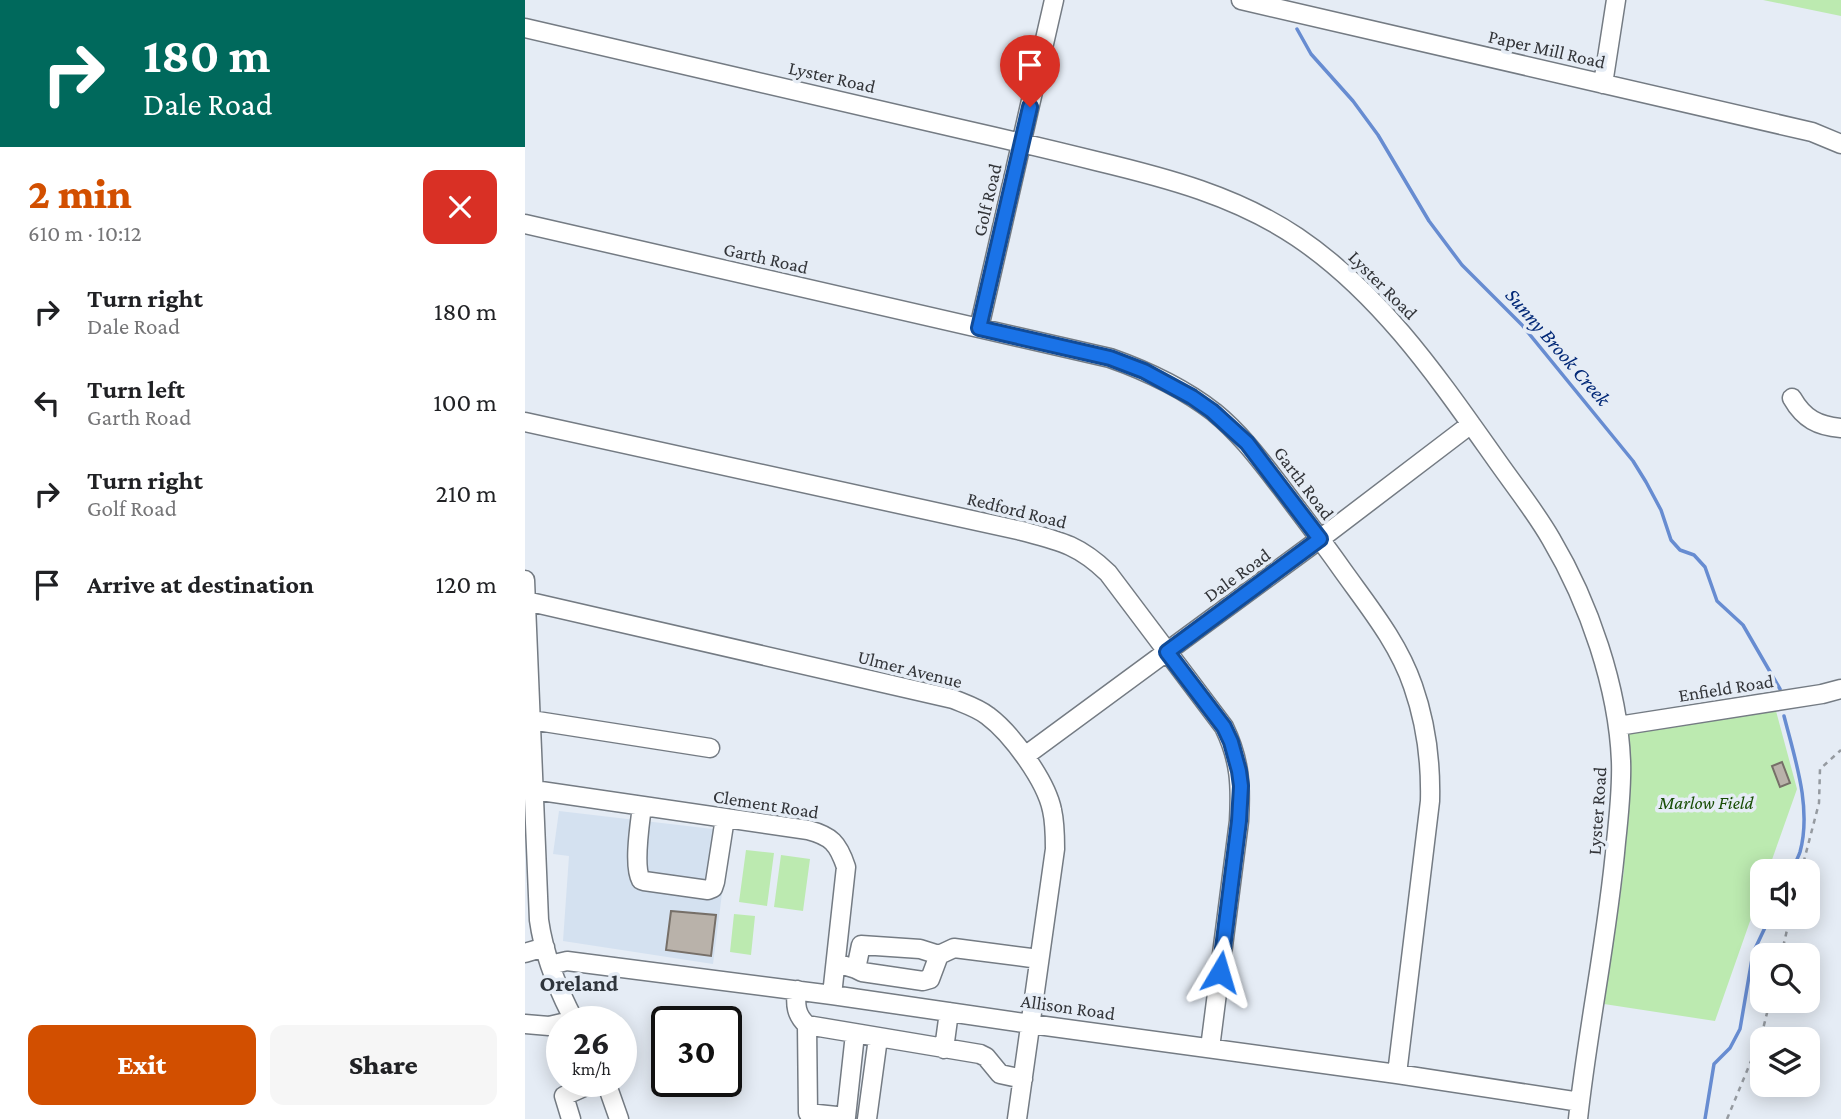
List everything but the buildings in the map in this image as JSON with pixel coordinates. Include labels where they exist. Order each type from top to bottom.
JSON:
[{"type":"street","name":"Golf Road","points":[[979,328],[1054,0]]},
{"type":"street","name":"Paper Mill Road","points":[[1241,0],[1812,132],[1841,144]]},
{"type":"street","points":[[1603,84],[1616,0]]},
{"type":"street","name":"Lyster Road","points":[[525,28],[1021,143],[1197,187],[1232,201],[1296,236],[1382,309],[1471,424],[1539,520],[1565,565],[1590,621],[1609,681],[1618,726],[1621,792],[1614,865],[1579,1110]]},
{"type":"street","name":"Garth Road","points":[[525,224],[1110,358],[1144,371],[1192,397],[1247,443],[1390,638],[1412,685],[1426,735],[1431,776],[1430,801],[1397,1074]]},
{"type":"street","points":[[1792,398],[1803,415],[1813,422],[1826,427],[1841,428]]},
{"type":"street","name":"Redford Road","points":[[525,422],[1022,531],[1072,546],[1084,552],[1108,573],[1224,727],[1239,771],[1239,821],[1210,1048]]},
{"type":"street","name":"Dale Road","points":[[1025,756],[1471,424]]},
{"type":"street","points":[[525,580],[540,920],[550,965],[564,1006]]},
{"type":"street","name":"Ulmer Avenue","points":[[526,601],[953,699],[989,716],[1025,756],[1049,798],[1054,822],[1055,849],[1017,1119]]},
{"type":"street","name":"Enfield Road","points":[[1618,726],[1841,689]]},
{"type":"street","points":[[531,720],[711,748]]},
{"type":"street","name":"Clement Road","points":[[534,790],[808,830],[831,839],[846,867],[832,995]]},
{"type":"street","points":[[642,806],[638,874],[644,881],[708,890],[713,888],[725,818]]},
{"type":"street","points":[[856,969],[862,945],[920,949],[940,955]]},
{"type":"street","points":[[525,953],[545,947]]},
{"type":"street","points":[[926,980],[940,955],[954,948],[1039,959]]},
{"type":"street","name":"Allison Road","points":[[550,965],[567,961],[797,990],[1397,1074],[1579,1110]]},
{"type":"street","points":[[836,963],[862,972],[926,980]]},
{"type":"street","points":[[926,980],[931,990],[928,1009]]},
{"type":"street","points":[[797,990],[795,1005],[800,1019],[807,1026],[980,1054],[986,1057],[1000,1074],[1023,1079]]},
{"type":"street","points":[[944,1049],[949,1012]]},
{"type":"street","points":[[525,1024],[546,1026]]},
{"type":"street","points":[[807,1026],[808,1113],[846,1117],[855,1034]]},
{"type":"street","points":[[867,1119],[878,1038]]},
{"type":"street","points":[[564,1097],[571,1119]]},
{"type":"street","points":[[611,1097],[619,1119]]},
{"type":"path","points":[[1804,859],[1819,803],[1820,769],[1841,750]]},
{"type":"path","points":[[1727,1119],[1761,1037],[1767,1013]]},
{"type":"shaded area","points":[[559,811],[730,831],[713,964],[563,941],[569,856],[553,854]]},
{"type":"green space","points":[[1763,0],[1841,0],[1841,16]]},
{"type":"green space","name":"Marlow Field","points":[[1776,711],[1797,789],[1772,859],[1750,859],[1750,921],[1715,1021],[1604,1004],[1624,870],[1626,731]]},
{"type":"green space","points":[[746,850],[774,853],[767,906],[739,902]]},
{"type":"green space","points":[[781,855],[810,859],[803,911],[774,907]]},
{"type":"green space","points":[[734,914],[755,916],[751,955],[730,952]]},
{"type":"waterway","name":"Sunny Brook Creek","points":[[1297,29],[1311,54],[1353,101],[1378,135],[1429,221],[1462,265],[1522,325],[1633,461],[1661,510],[1671,540],[1680,550],[1694,555],[1705,567],[1717,601],[1743,625],[1780,689]]},
{"type":"waterway","name":"Sunny Brook Creek","points":[[1784,716],[1803,801],[1803,835],[1797,859]]},
{"type":"waterway","name":"Sunny Brook Creek","points":[[1705,1119],[1714,1064],[1730,1048],[1740,1029],[1753,953],[1764,929]]},
{"type":"district","name":"Oreland","points":[[579,983]]},
{"type":"route","points":[[1030,107],[979,328],[1110,358],[1144,371],[1192,397],[1247,443],[1320,539],[1167,652],[1224,727],[1239,771],[1239,821],[1220,972]]}]
